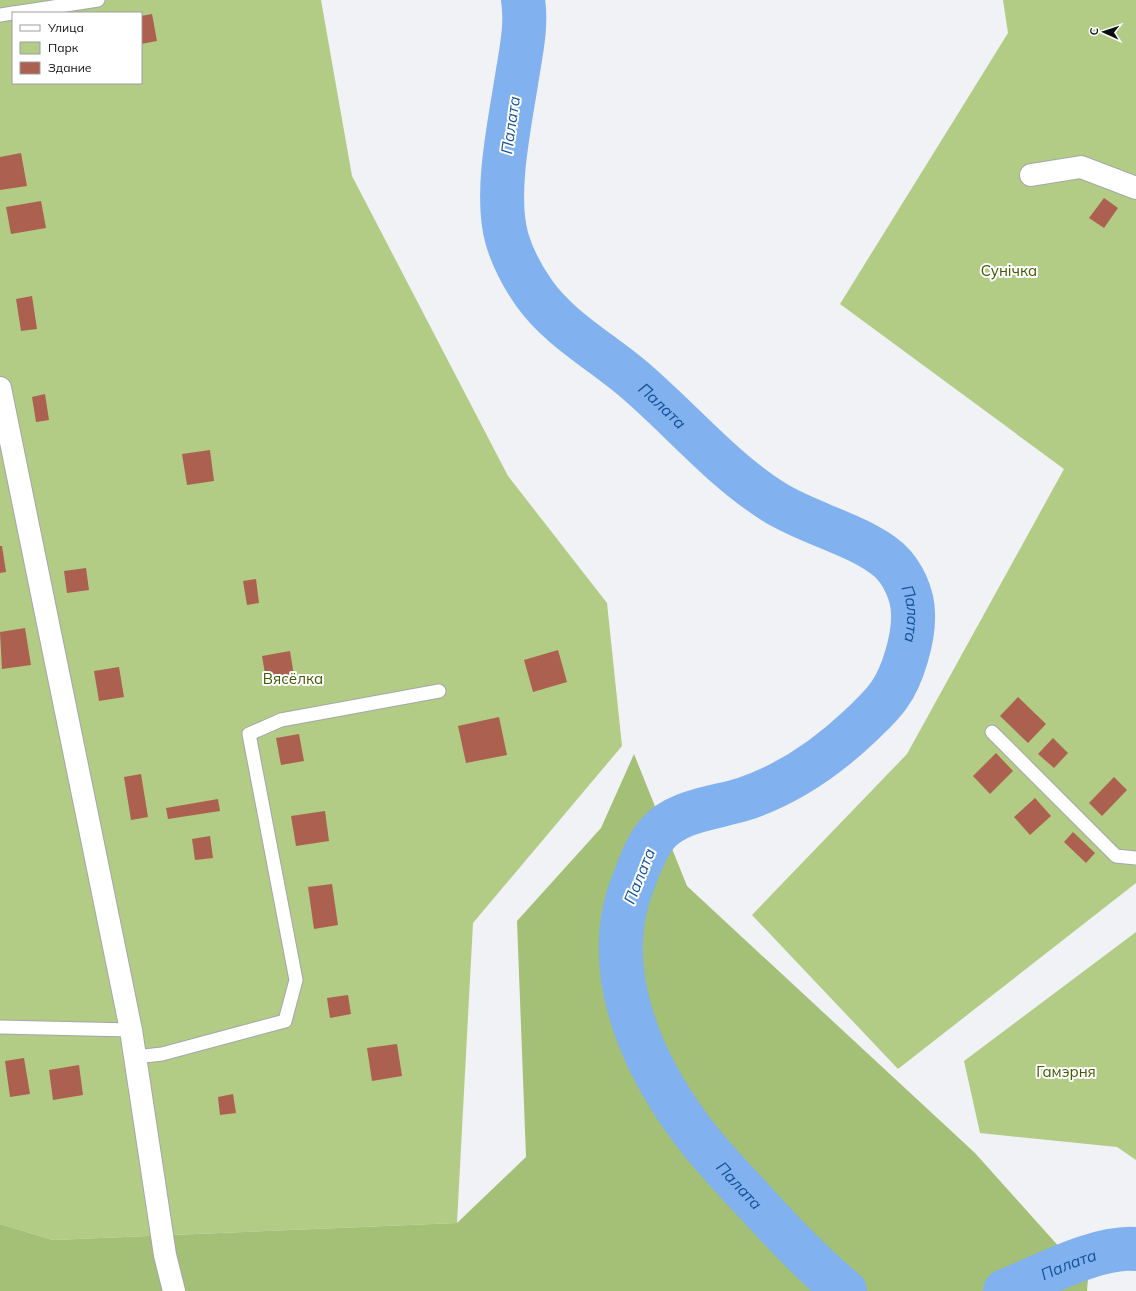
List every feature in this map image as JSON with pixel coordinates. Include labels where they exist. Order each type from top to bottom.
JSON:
[{"type":"street","points":[[1031,175],[1081,167],[1136,188]]},
{"type":"street","points":[[0,388],[131,1030],[165,1255],[174,1291]]},
{"type":"lane","points":[[20,12],[98,0]]},
{"type":"lane","points":[[0,15],[12,13]]},
{"type":"lane","points":[[135,1056],[162,1054],[285,1021],[296,980],[249,734],[281,720],[439,691]]},
{"type":"lane","points":[[992,732],[1116,856],[1136,858]]},
{"type":"lane","points":[[0,1027],[131,1030]]},
{"type":"green space","name":"Вясёлка","points":[[0,0],[321,0],[352,176],[508,476],[607,603],[622,746],[473,923],[457,1223],[53,1240],[0,1224]]},
{"type":"green space","name":"Сунічка","points":[[1003,0],[1136,0],[1136,883],[898,1069],[752,915],[907,754],[1064,469],[840,304],[1008,33]]},
{"type":"green space","points":[[634,754],[687,886],[975,1153],[1088,1279],[1087,1291],[0,1291],[0,1224],[53,1240],[457,1223],[526,1157],[517,921],[601,828]]},
{"type":"green space","name":"Гамэрня","points":[[1136,932],[1136,1160],[1117,1147],[980,1133],[964,1061]]},
{"type":"building","points":[[152,14],[157,41],[142,44],[142,16]]},
{"type":"building","points":[[21,153],[27,186],[0,190],[0,157]]},
{"type":"building","points":[[1104,198],[1118,208],[1104,228],[1089,218]]},
{"type":"building","points":[[41,201],[46,228],[11,234],[6,207]]},
{"type":"building","points":[[32,296],[37,329],[21,331],[16,299]]},
{"type":"building","points":[[45,394],[49,420],[36,422],[32,397]]},
{"type":"building","points":[[210,450],[214,481],[187,485],[182,454]]},
{"type":"building","points":[[0,546],[2,546],[6,572],[0,573]]},
{"type":"building","points":[[86,568],[89,590],[67,593],[64,571]]},
{"type":"building","points":[[256,579],[259,603],[247,605],[243,581]]},
{"type":"building","points":[[25,628],[31,665],[2,669],[0,632]]},
{"type":"building","points":[[558,650],[567,682],[533,692],[524,660]]},
{"type":"building","points":[[290,651],[295,682],[267,686],[262,656]]},
{"type":"building","points":[[119,667],[124,697],[99,701],[94,671]]},
{"type":"building","points":[[1018,697],[1046,724],[1028,743],[1000,716]]},
{"type":"building","points":[[499,717],[507,755],[466,763],[458,726]]},
{"type":"building","points":[[299,734],[304,761],[281,765],[276,738]]},
{"type":"building","points":[[1053,738],[1068,753],[1054,768],[1038,754]]},
{"type":"building","points":[[996,753],[1013,771],[990,794],[973,776]]},
{"type":"building","points":[[141,774],[148,817],[131,820],[124,777]]},
{"type":"building","points":[[1114,777],[1127,790],[1102,816],[1089,803]]},
{"type":"building","points":[[1035,798],[1051,816],[1030,835],[1014,817]]},
{"type":"building","points":[[218,799],[220,811],[168,819],[166,808]]},
{"type":"building","points":[[325,811],[329,841],[296,846],[291,816]]},
{"type":"building","points":[[1073,832],[1095,853],[1086,863],[1064,842]]},
{"type":"building","points":[[210,836],[213,858],[195,860],[192,839]]},
{"type":"building","points":[[332,884],[338,925],[314,929],[308,887]]},
{"type":"building","points":[[348,995],[351,1014],[330,1018],[327,998]]},
{"type":"building","points":[[397,1044],[402,1076],[372,1081],[367,1048]]},
{"type":"building","points":[[24,1058],[30,1094],[10,1097],[5,1061]]},
{"type":"building","points":[[79,1065],[83,1095],[53,1100],[49,1070]]},
{"type":"building","points":[[233,1094],[236,1113],[220,1115],[218,1097]]},
{"type":"waterway","name":"Палата","points":[[523,0],[523,38],[504,158],[502,201],[503,221],[509,246],[530,287],[545,306],[569,330],[638,383],[720,461],[755,489],[788,510],[863,543],[889,560],[903,578],[913,607],[912,634],[907,656],[894,687],[875,712],[833,750],[791,778],[760,793],[686,815],[665,826],[657,834],[644,856],[634,880],[624,913],[621,945],[623,978],[630,1010],[641,1042],[655,1073],[672,1102],[691,1129],[721,1165],[775,1224],[821,1270],[845,1291]]},
{"type":"waterway","name":"Палата","points":[[1005,1291],[1052,1270],[1087,1257],[1120,1249],[1136,1249]]}]
